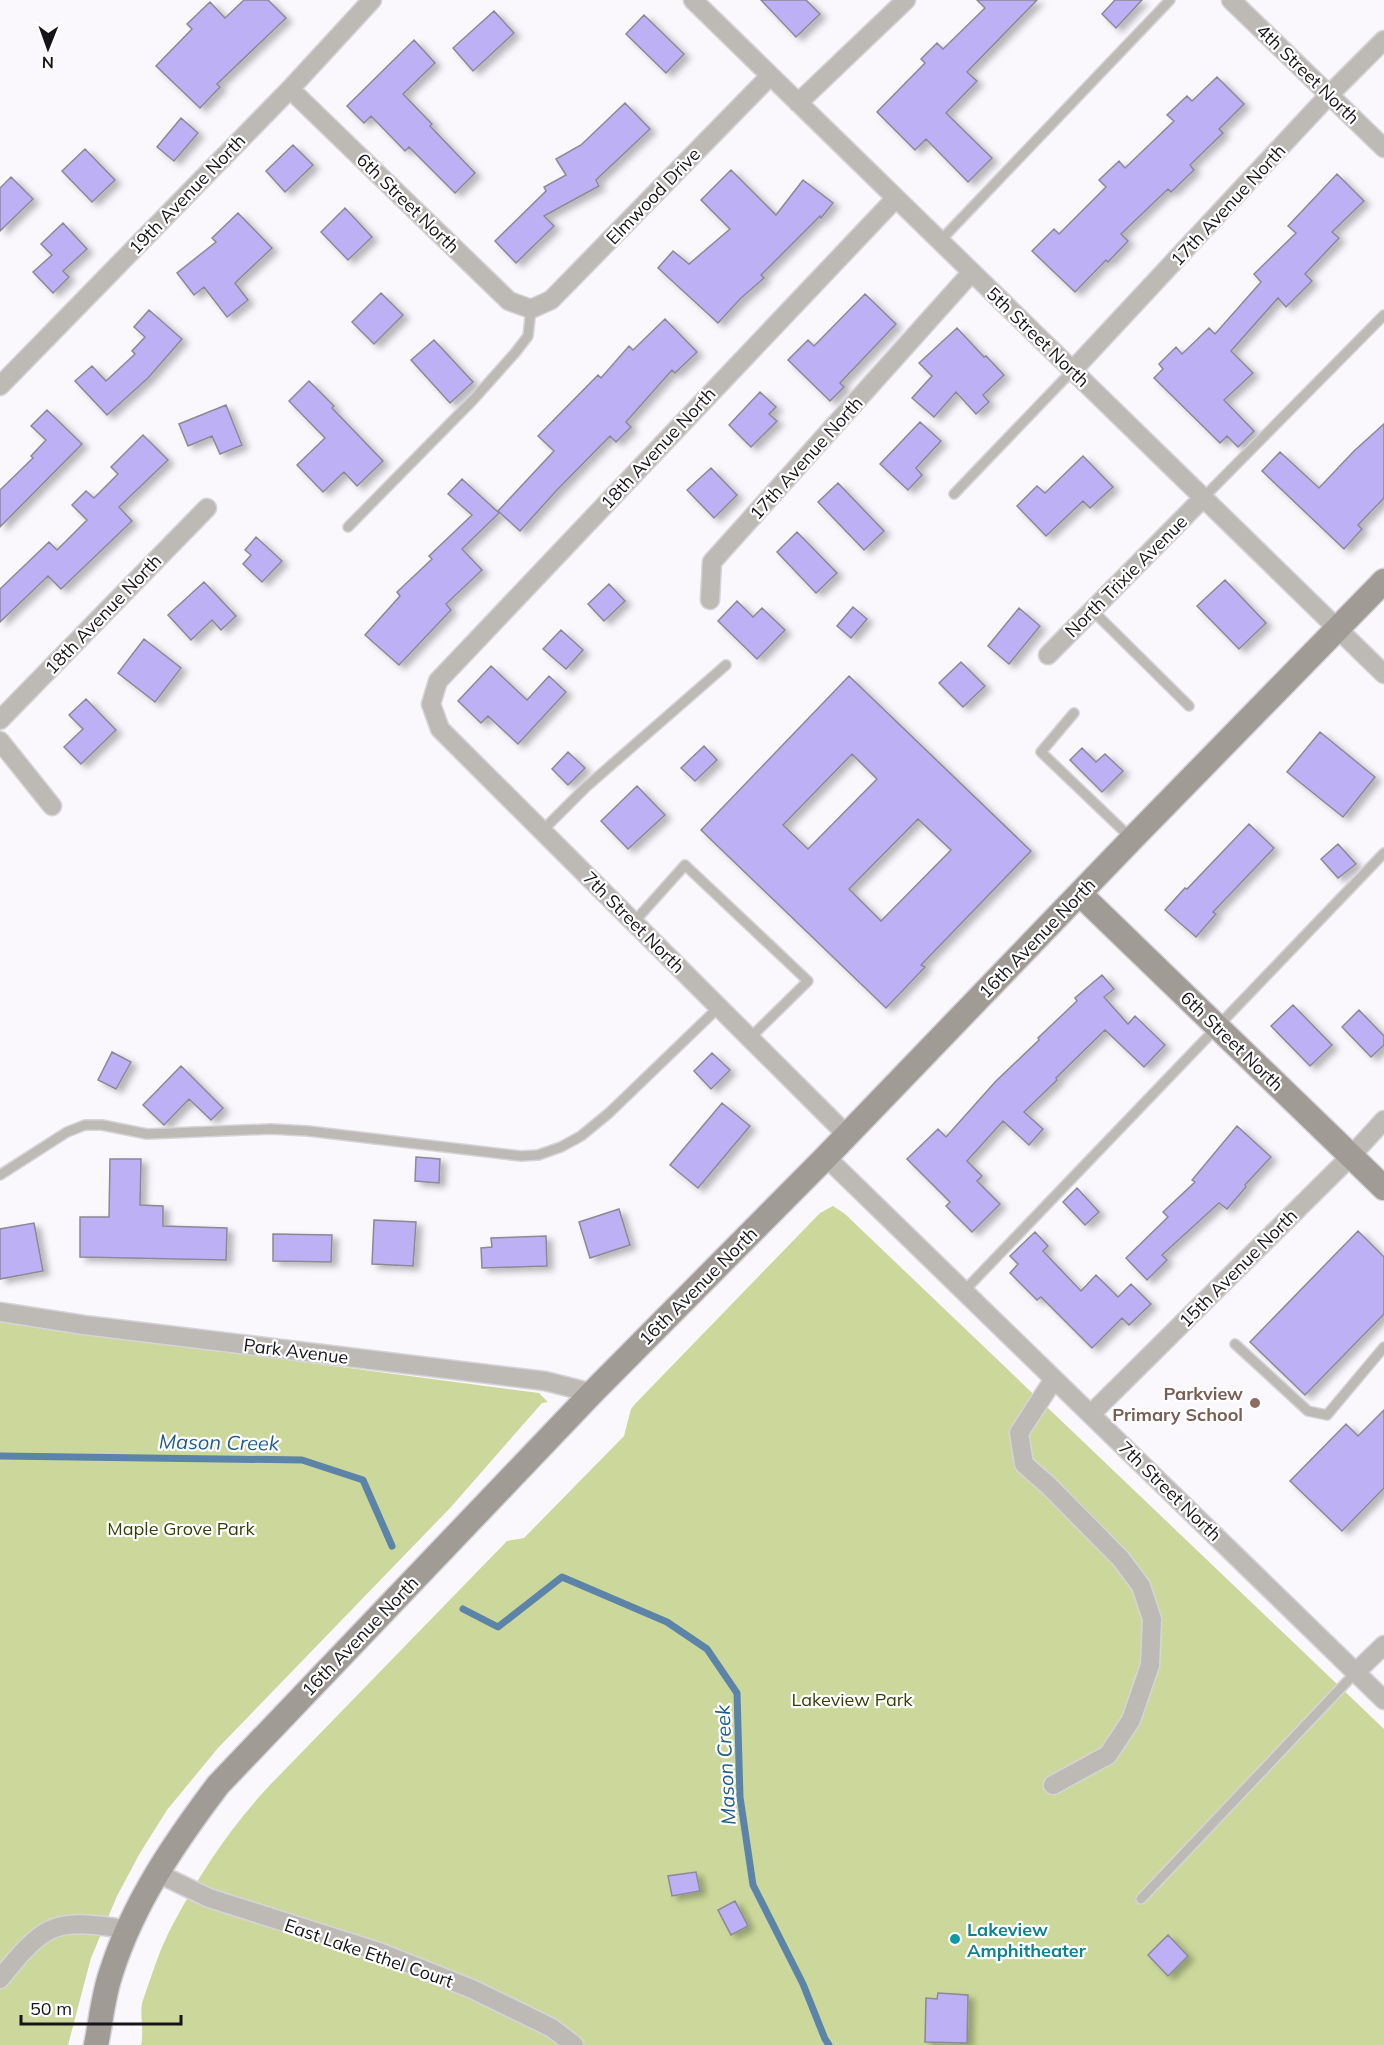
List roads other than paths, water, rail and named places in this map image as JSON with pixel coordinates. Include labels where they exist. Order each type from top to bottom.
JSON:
[{"type":"main road","name":"16th Avenue North","points":[[96,2045],[111,1973],[141,1901],[181,1834],[218,1785],[592,1393],[826,1157],[1384,581]]},
{"type":"main road","name":"6th Street North","points":[[1080,894],[1384,1188]]},
{"type":"street","name":"19th Avenue North","points":[[0,386],[290,89],[372,0]]},
{"type":"street","name":"5th Street North","points":[[693,0],[1384,674]]},
{"type":"street","points":[[798,103],[906,0]]},
{"type":"street","name":"4th Street North","points":[[1231,0],[1384,148]]},
{"type":"street","name":"17th Avenue North","points":[[1072,371],[1329,95],[1384,40]]},
{"type":"street","name":"Elmwood Drive","points":[[531,309],[551,300],[770,76]]},
{"type":"street","name":"6th Street North","points":[[290,89],[509,301],[531,309]]},
{"type":"street","name":"18th Avenue North","points":[[430,704],[438,681],[896,198]]},
{"type":"street","name":"17th Avenue North","points":[[710,600],[712,562],[972,272]]},
{"type":"street","name":"North Trixie Avenue","points":[[1048,655],[1203,498]]},
{"type":"street","name":"18th Avenue North","points":[[0,720],[207,508]]},
{"type":"street","name":"7th Street North","points":[[430,704],[440,729],[847,1135]]},
{"type":"street","points":[[0,741],[52,806]]},
{"type":"street","name":"15th Avenue North","points":[[1091,1414],[1351,1156],[1384,1120]]},
{"type":"street","name":"7th Street North","points":[[826,1157],[1384,1700]]},
{"type":"street","name":"Park Avenue","points":[[0,1312],[84,1325],[545,1381],[592,1393]]},
{"type":"street","points":[[1053,1785],[1108,1755],[1131,1720],[1150,1665],[1152,1619],[1141,1586],[1121,1559],[1024,1464],[1019,1432],[1054,1379]]},
{"type":"street","points":[[1356,1672],[1384,1645]]},
{"type":"street","name":"East Lake Ethel Court","points":[[157,1873],[208,1898],[379,1952],[472,1989],[552,2028],[574,2045]]},
{"type":"street","points":[[0,1978],[21,1953],[50,1930],[73,1925],[128,1929]]},
{"type":"lane","points":[[940,241],[1170,0]]},
{"type":"lane","points":[[348,527],[515,353],[528,336],[531,309]]},
{"type":"lane","points":[[1203,498],[1384,315]]},
{"type":"lane","points":[[954,494],[1072,371]]},
{"type":"lane","points":[[1092,610],[1189,706]]},
{"type":"lane","points":[[542,831],[586,787],[726,665]]},
{"type":"lane","points":[[1074,713],[1041,752],[1132,839]]},
{"type":"lane","points":[[964,1291],[1384,853]]},
{"type":"lane","points":[[634,922],[685,865],[808,981],[750,1038]]},
{"type":"lane","points":[[0,1174],[67,1132],[85,1125],[102,1125],[147,1134],[308,1131],[521,1156],[538,1155],[561,1147],[580,1136],[616,1106],[719,1007]]},
{"type":"lane","points":[[1235,1344],[1308,1411],[1327,1415],[1384,1347]]},
{"type":"lane","points":[[1141,1899],[1356,1672]]},
{"type":"waterway","name":"Mason Creek","points":[[0,1456],[302,1460],[363,1480],[392,1546]]},
{"type":"waterway","name":"Mason Creek","points":[[463,1609],[498,1627],[562,1577],[667,1622],[707,1649],[737,1693],[740,1797],[753,1885],[803,1984],[829,2045]]},
{"type":"place","name":"Parkview Primary School","points":[[1255,1403]]},
{"type":"place","name":"Lakeview Amphitheater","points":[[955,1939]]},
{"type":"park label","name":"Maple Grove Park","points":[[181,1528]]},
{"type":"park label","name":"Lakeview Park","points":[[852,1699]]}]
